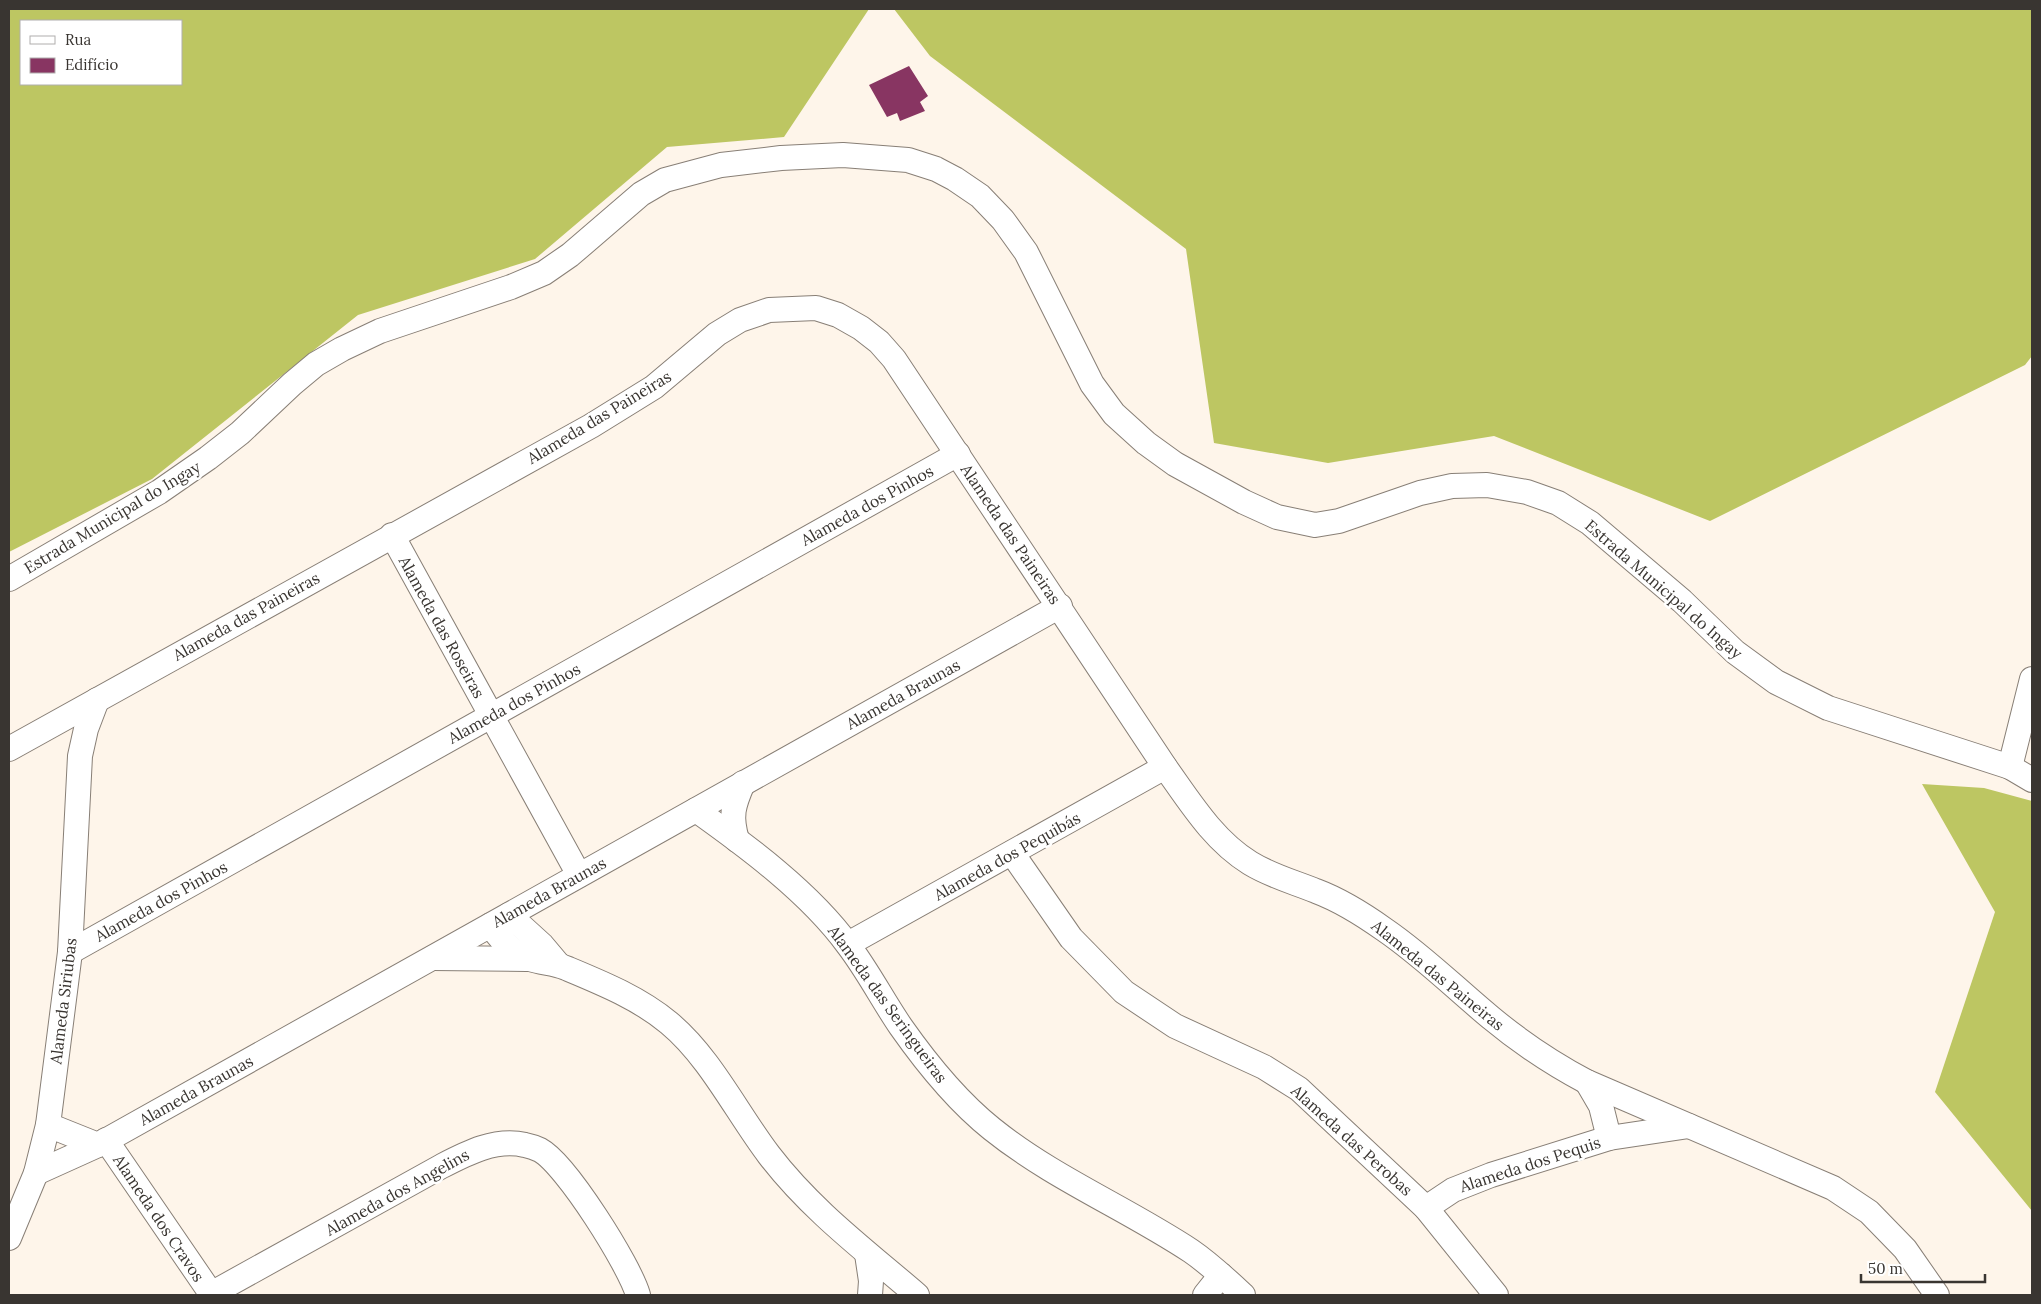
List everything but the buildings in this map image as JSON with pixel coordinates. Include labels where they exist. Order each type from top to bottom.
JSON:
[{"type":"street","name":"Estrada Municipal do Ingay","points":[[9,579],[159,492],[208,458],[240,433],[316,364],[380,331],[512,287],[544,272],[570,255],[640,194],[665,180],[721,165],[781,158],[843,155],[908,160],[936,169],[955,179],[980,196],[1003,220],[1026,252],[1092,384],[1114,414],[1146,443],[1175,464],[1268,513],[1315,525],[1339,521],[1420,493],[1452,486],[1487,486],[1527,492],[1558,503],[1590,523],[1682,601],[1735,652],[1776,682],[1828,708],[1893,731],[2010,767],[2032,780]]},
{"type":"street","name":"Alameda das Paineiras","points":[[9,749],[591,426],[654,387],[717,334],[740,320],[769,310],[816,308],[838,315],[861,328],[878,342],[894,360],[1060,606],[1165,768],[1224,844],[1250,863],[1275,877],[1317,891],[1350,908],[1385,930],[1423,959],[1492,1019],[1553,1063],[1587,1082],[1833,1188],[1869,1212],[1905,1249],[1937,1295]]},
{"type":"street","name":"Alameda dos Pinhos","points":[[70,952],[958,454]]},
{"type":"street","name":"Alameda das Roseiras","points":[[392,535],[579,875]]},
{"type":"street","name":"Alameda Braunas","points":[[36,1173],[102,1143],[1060,606]]},
{"type":"street","points":[[2010,767],[2032,679]]},
{"type":"street","name":"Alameda Siriubas","points":[[9,1238],[36,1173],[48,1125],[70,952],[80,756],[86,729],[97,700]]},
{"type":"street","points":[[47,727],[63,738],[80,756]]},
{"type":"street","name":"Alameda dos Pequibás","points":[[848,944],[1165,768]]},
{"type":"street","points":[[737,840],[732,821],[734,802],[743,784]]},
{"type":"street","name":"Alameda das Seringueiras","points":[[696,810],[737,840],[814,906],[848,944],[902,1028],[931,1066],[958,1097],[991,1129],[1067,1181],[1192,1252],[1243,1295]]},
{"type":"street","name":"Alameda das Perobas","points":[[1012,853],[1071,938],[1124,992],[1175,1026],[1264,1067],[1299,1089],[1426,1208],[1496,1295]]},
{"type":"street","points":[[535,952],[542,896]]},
{"type":"street","points":[[500,920],[535,952],[638,1001],[670,1023],[692,1046],[786,1175],[907,1290]]},
{"type":"street","points":[[432,958],[535,952]]},
{"type":"street","name":"Alameda dos Pequis","points":[[1587,1082],[1601,1106],[1609,1138]]},
{"type":"street","points":[[1642,1133],[1644,1120],[1643,1106]]},
{"type":"street","name":"Alameda dos Cravos","points":[[48,1125],[102,1143],[212,1295]]},
{"type":"street","name":"Alameda dos Pequis","points":[[1426,1208],[1460,1187],[1609,1138],[1689,1126]]},
{"type":"street","name":"Alameda dos Angelins","points":[[212,1295],[442,1166],[474,1150],[505,1143],[524,1145],[541,1150],[556,1164],[587,1204],[620,1256],[638,1295]]},
{"type":"street","points":[[867,1254],[871,1281],[870,1295]]},
{"type":"street","points":[[1205,1295],[1221,1275]]},
{"type":"green space","points":[[9,9],[869,9],[784,137],[667,147],[535,259],[358,315],[152,479],[9,552]]},
{"type":"green space","points":[[894,9],[2032,9],[2032,356],[2025,365],[1710,521],[1494,436],[1328,463],[1214,443],[1186,249],[930,56]]},
{"type":"green space","points":[[1922,784],[1984,788],[2032,801],[2032,1211],[1935,1092],[1995,912]]}]
